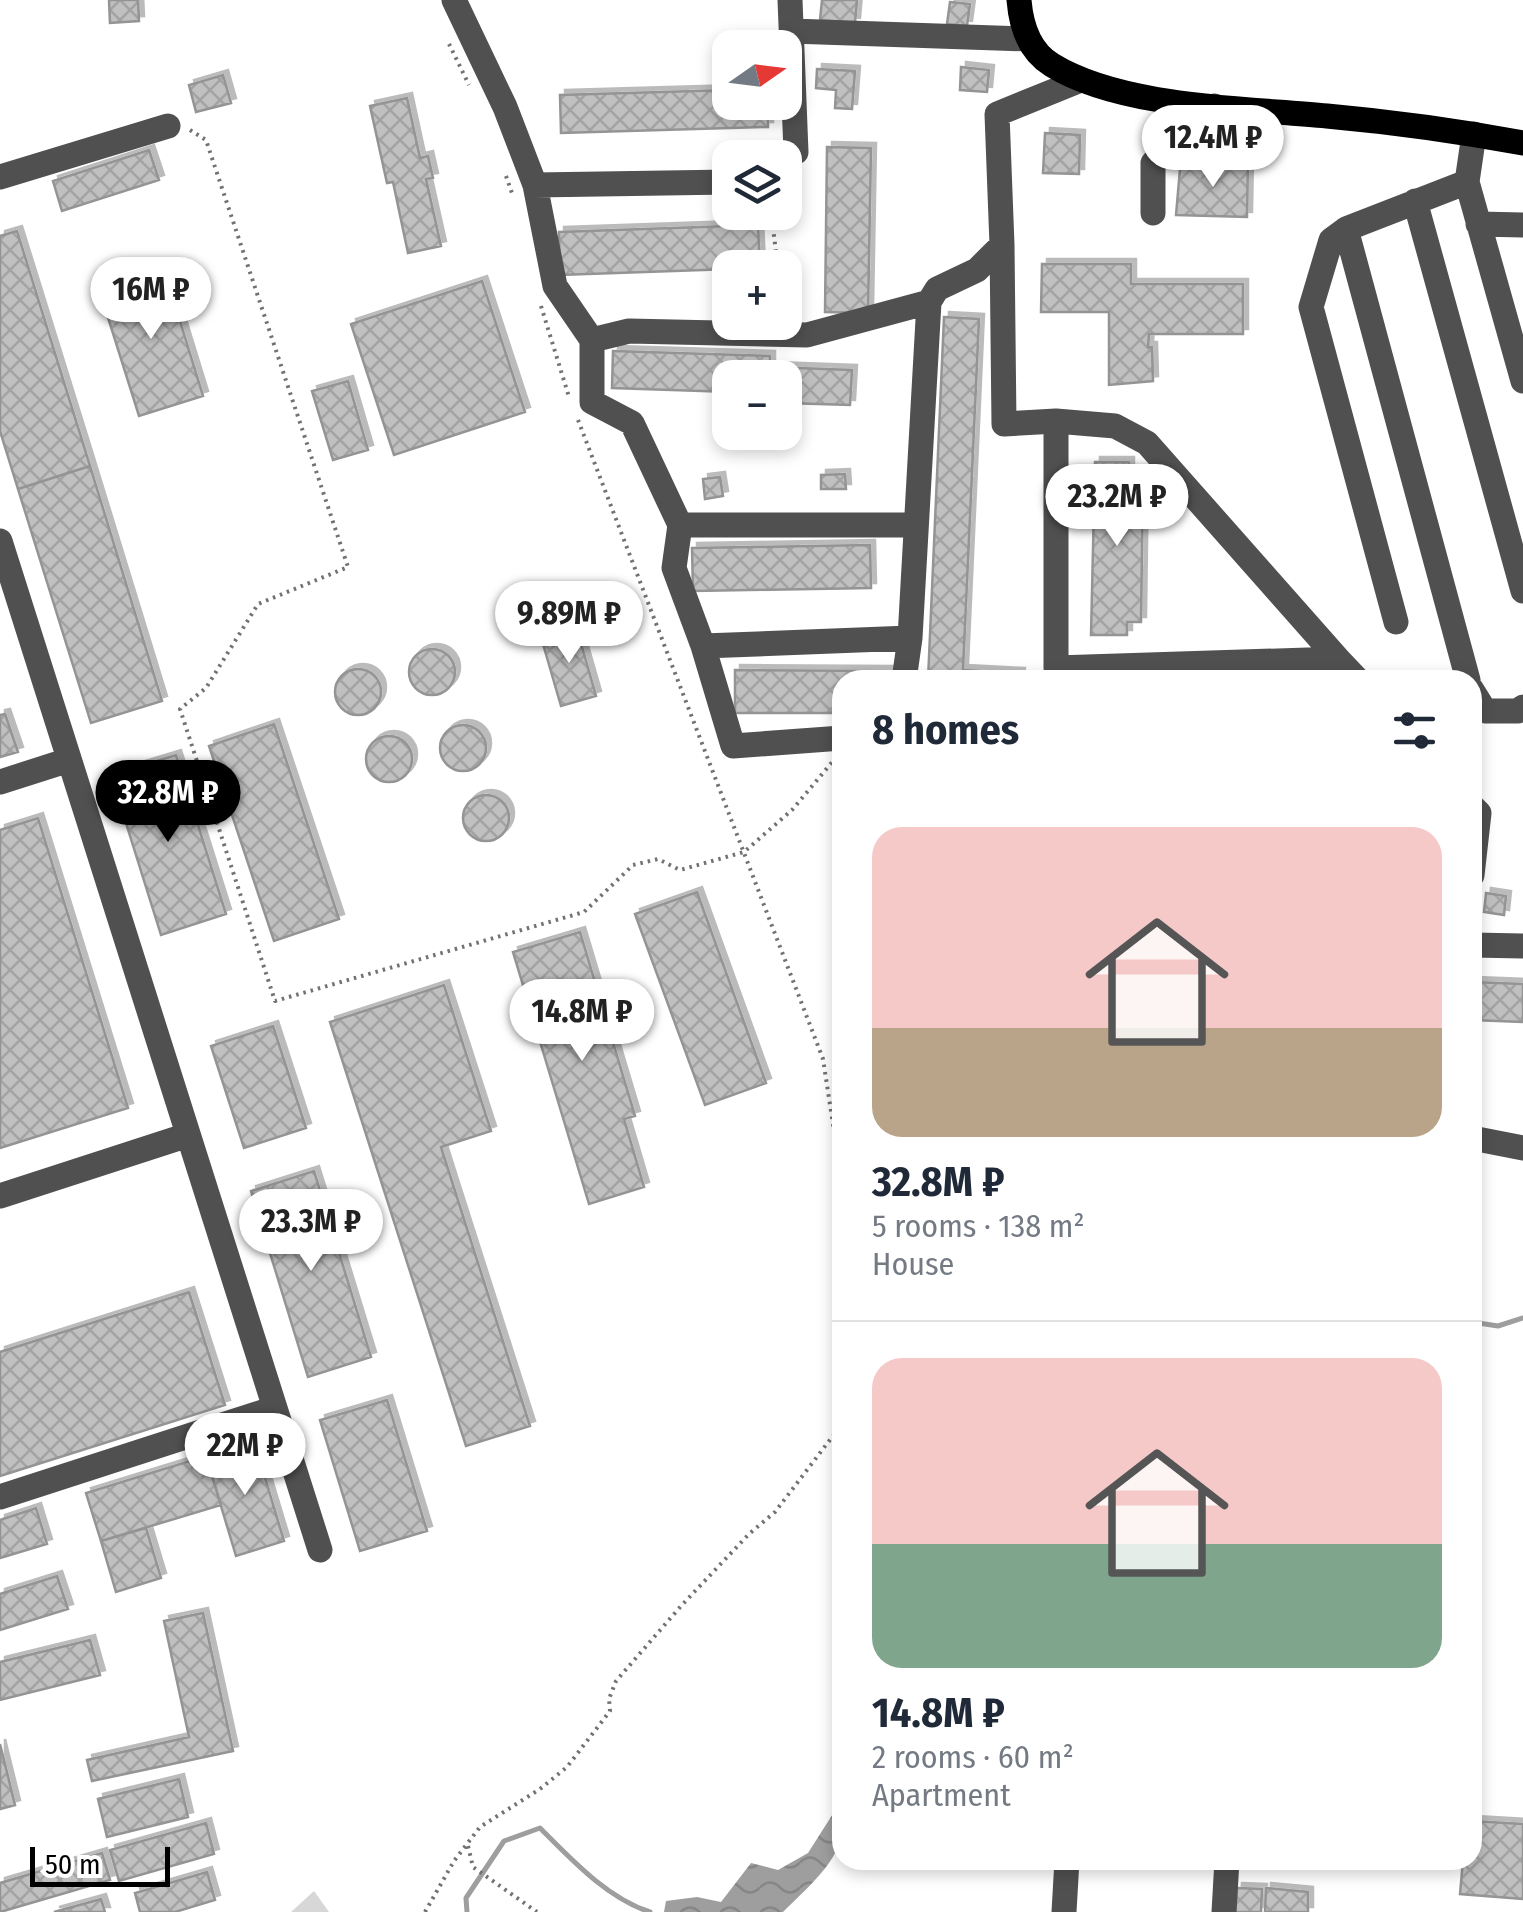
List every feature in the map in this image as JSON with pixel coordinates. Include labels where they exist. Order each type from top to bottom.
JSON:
[{"type":"main road","points":[[1019,0],[1028,39],[1050,64],[1080,80],[1122,92],[1214,106],[1424,125],[1523,143]]},
{"type":"lane","points":[[454,0],[505,106],[535,185],[555,286],[592,340],[592,402],[632,423],[680,525],[674,568],[733,746],[832,739]]},
{"type":"lane","points":[[790,0],[791,30]]},
{"type":"lane","points":[[802,31],[1028,39]]},
{"type":"lane","points":[[1080,80],[997,114],[1004,424],[1056,421],[1115,426],[1147,443],[1348,670]]},
{"type":"lane","points":[[1153,213],[1153,164],[1178,136],[1214,106]]},
{"type":"lane","points":[[0,177],[174,125]]},
{"type":"lane","points":[[1474,134],[1466,182],[1523,382]]},
{"type":"lane","points":[[1178,136],[1248,139]]},
{"type":"lane","points":[[535,185],[712,182]]},
{"type":"lane","points":[[1396,622],[1310,307],[1331,240],[1346,229],[1466,182]]},
{"type":"lane","points":[[1415,201],[1523,590]]},
{"type":"lane","points":[[1478,224],[1523,226]]},
{"type":"lane","points":[[1346,229],[1465,670]]},
{"type":"lane","points":[[905,670],[929,302],[937,289],[977,270],[1002,246]]},
{"type":"lane","points":[[592,340],[629,331],[808,336],[929,302]]},
{"type":"lane","points":[[1056,421],[1056,670]]},
{"type":"lane","points":[[680,525],[916,525]]},
{"type":"lane","points":[[0,541],[320,1550]]},
{"type":"lane","points":[[702,646],[910,638]]},
{"type":"lane","points":[[1131,670],[1338,659]]},
{"type":"lane","points":[[1482,706],[1485,711],[1518,711],[1523,706]]},
{"type":"lane","points":[[0,782],[70,760]]},
{"type":"lane","points":[[1482,944],[1523,946]]},
{"type":"lane","points":[[0,1196],[188,1135]]},
{"type":"lane","points":[[1482,1140],[1523,1148]]},
{"type":"lane","points":[[0,1497],[275,1408]]},
{"type":"lane","points":[[1064,1912],[1066,1870]]},
{"type":"lane","points":[[1224,1912],[1226,1870]]},
{"type":"path","points":[[445,34],[458,68],[474,93]]},
{"type":"path","points":[[174,125],[206,140],[348,567],[258,604],[206,688],[180,709],[275,1001],[584,912],[633,865],[658,859],[680,870],[744,852],[792,810],[832,762]]},
{"type":"path","points":[[505,172],[518,209]]},
{"type":"path","points":[[540,303],[559,370],[823,1060],[832,1119]]},
{"type":"path","points":[[802,322],[808,336]]},
{"type":"path","points":[[425,1912],[480,1827],[540,1789],[566,1767],[610,1711],[609,1699],[616,1680],[694,1591],[775,1512],[832,1437]]},
{"type":"path","points":[[468,1844],[473,1867],[538,1912]]},
{"type":"shaded area","points":[[314,1891],[329,1912],[291,1912]]},
{"type":"water","points":[[832,1815],[832,1858],[783,1912],[664,1912],[666,1901],[697,1897],[721,1902],[751,1863],[778,1870],[808,1853]]},
{"type":"building","points":[[109,0],[138,0],[139,21],[110,23]]},
{"type":"building","points":[[822,0],[857,0],[855,23],[820,20]]},
{"type":"building","points":[[950,2],[970,4],[967,26],[947,24]]},
{"type":"building","points":[[961,67],[989,70],[987,92],[960,90]]},
{"type":"building","points":[[817,69],[855,71],[852,109],[835,108],[836,90],[816,88]]},
{"type":"building","points":[[223,75],[231,103],[196,112],[189,85]]},
{"type":"building","points":[[712,91],[712,120],[768,120],[768,127],[561,133],[560,95]]},
{"type":"building","points":[[407,98],[420,158],[428,156],[433,178],[426,179],[441,246],[408,253],[393,182],[387,183],[370,106]]},
{"type":"building","points":[[1045,133],[1080,135],[1079,174],[1043,173]]},
{"type":"building","points":[[827,147],[871,148],[868,313],[825,312]]},
{"type":"building","points":[[149,150],[159,180],[62,211],[53,181]]},
{"type":"building","points":[[1195,162],[1248,163],[1247,217],[1176,215],[1180,169]]},
{"type":"building","points":[[712,227],[712,230],[758,230],[759,250],[712,250],[712,270],[560,275],[559,232]]},
{"type":"building","points":[[17,231],[90,466],[18,489],[0,431],[0,236]]},
{"type":"building","points":[[1042,264],[1131,264],[1131,284],[1243,284],[1243,334],[1149,334],[1153,381],[1109,385],[1109,312],[1041,312]]},
{"type":"building","points":[[164,269],[203,396],[139,416],[99,289]]},
{"type":"building","points":[[482,281],[525,412],[394,455],[351,324]]},
{"type":"building","points":[[944,317],[979,319],[963,670],[928,670]]},
{"type":"building","points":[[613,351],[770,356],[770,360],[712,360],[712,391],[612,388]]},
{"type":"building","points":[[802,368],[852,370],[850,405],[802,404]]},
{"type":"building","points":[[348,381],[368,450],[333,460],[312,391]]},
{"type":"building","points":[[1095,462],[1129,462],[1129,478],[1143,477],[1141,622],[1127,622],[1127,635],[1091,635]]},
{"type":"building","points":[[90,466],[162,701],[91,723],[18,489]]},
{"type":"building","points":[[845,474],[846,489],[821,489],[821,475]]},
{"type":"building","points":[[720,477],[723,496],[705,499],[703,479]]},
{"type":"building","points":[[870,545],[871,588],[693,591],[692,548]]},
{"type":"building","points":[[576,626],[596,696],[561,706],[541,637]]},
{"type":"building","points":[[432,649],[449,655],[455,672],[449,689],[432,695],[415,689],[409,672],[415,655]]},
{"type":"building","points":[[358,669],[375,675],[381,692],[375,709],[358,715],[341,709],[335,692],[341,675]]},
{"type":"building","points":[[735,670],[832,671],[832,713],[735,713]]},
{"type":"building","points":[[5,714],[18,752],[0,757],[0,715]]},
{"type":"building","points":[[274,724],[339,919],[274,941],[209,746]]},
{"type":"building","points":[[463,725],[480,731],[486,748],[480,765],[463,771],[446,765],[440,748],[446,731]]},
{"type":"building","points":[[389,736],[406,742],[412,759],[406,776],[389,782],[372,776],[366,759],[372,742]]},
{"type":"building","points":[[176,755],[226,914],[161,935],[111,775]]},
{"type":"building","points":[[486,795],[503,801],[509,818],[503,835],[486,841],[469,835],[463,818],[469,801]]},
{"type":"building","points":[[38,818],[128,1108],[0,1148],[0,830]]},
{"type":"building","points":[[697,892],[766,1083],[705,1105],[635,914]]},
{"type":"building","points":[[1486,893],[1506,896],[1504,915],[1484,912]]},
{"type":"building","points":[[580,932],[635,1116],[624,1119],[644,1187],[589,1204],[513,952]]},
{"type":"building","points":[[1482,982],[1523,984],[1523,1022],[1482,1020]]},
{"type":"building","points":[[444,985],[491,1131],[441,1147],[530,1426],[466,1446],[330,1022]]},
{"type":"building","points":[[273,1026],[306,1128],[244,1148],[211,1046]]},
{"type":"building","points":[[314,1171],[371,1357],[308,1377],[251,1191]]},
{"type":"building","points":[[189,1292],[225,1405],[0,1476],[0,1352]]},
{"type":"building","points":[[387,1400],[427,1531],[360,1551],[320,1420]]},
{"type":"building","points":[[254,1441],[284,1541],[236,1556],[206,1456]]},
{"type":"building","points":[[206,1456],[221,1505],[101,1541],[86,1493]]},
{"type":"building","points":[[36,1508],[47,1544],[0,1558],[0,1520]]},
{"type":"building","points":[[146,1528],[161,1578],[116,1592],[101,1541]]},
{"type":"building","points":[[57,1576],[68,1609],[0,1630],[0,1594]]},
{"type":"building","points":[[203,1613],[233,1751],[92,1781],[87,1760],[189,1737],[164,1621]]},
{"type":"building","points":[[90,1640],[100,1675],[0,1700],[0,1662]]},
{"type":"building","points":[[0,1744],[15,1805],[0,1809]]},
{"type":"building","points":[[179,1779],[188,1817],[107,1837],[98,1799]]},
{"type":"building","points":[[1482,1822],[1523,1824],[1523,1899],[1460,1894],[1462,1870],[1482,1870]]},
{"type":"building","points":[[206,1823],[214,1854],[119,1881],[110,1850]]},
{"type":"building","points":[[102,1853],[110,1880],[0,1912],[0,1883]]},
{"type":"building","points":[[207,1872],[215,1900],[175,1912],[140,1912],[135,1893]]},
{"type":"building","points":[[1237,1888],[1262,1889],[1261,1912],[1235,1912]]},
{"type":"building","points":[[1266,1888],[1308,1892],[1308,1912],[1265,1912]]},
{"type":"building","points":[[101,1899],[105,1912],[54,1912]]},
{"type":"waterway","points":[[1482,1324],[1498,1326],[1523,1318]]},
{"type":"waterway","points":[[467,1912],[466,1898],[504,1841],[540,1828],[605,1888],[650,1912]]}]
